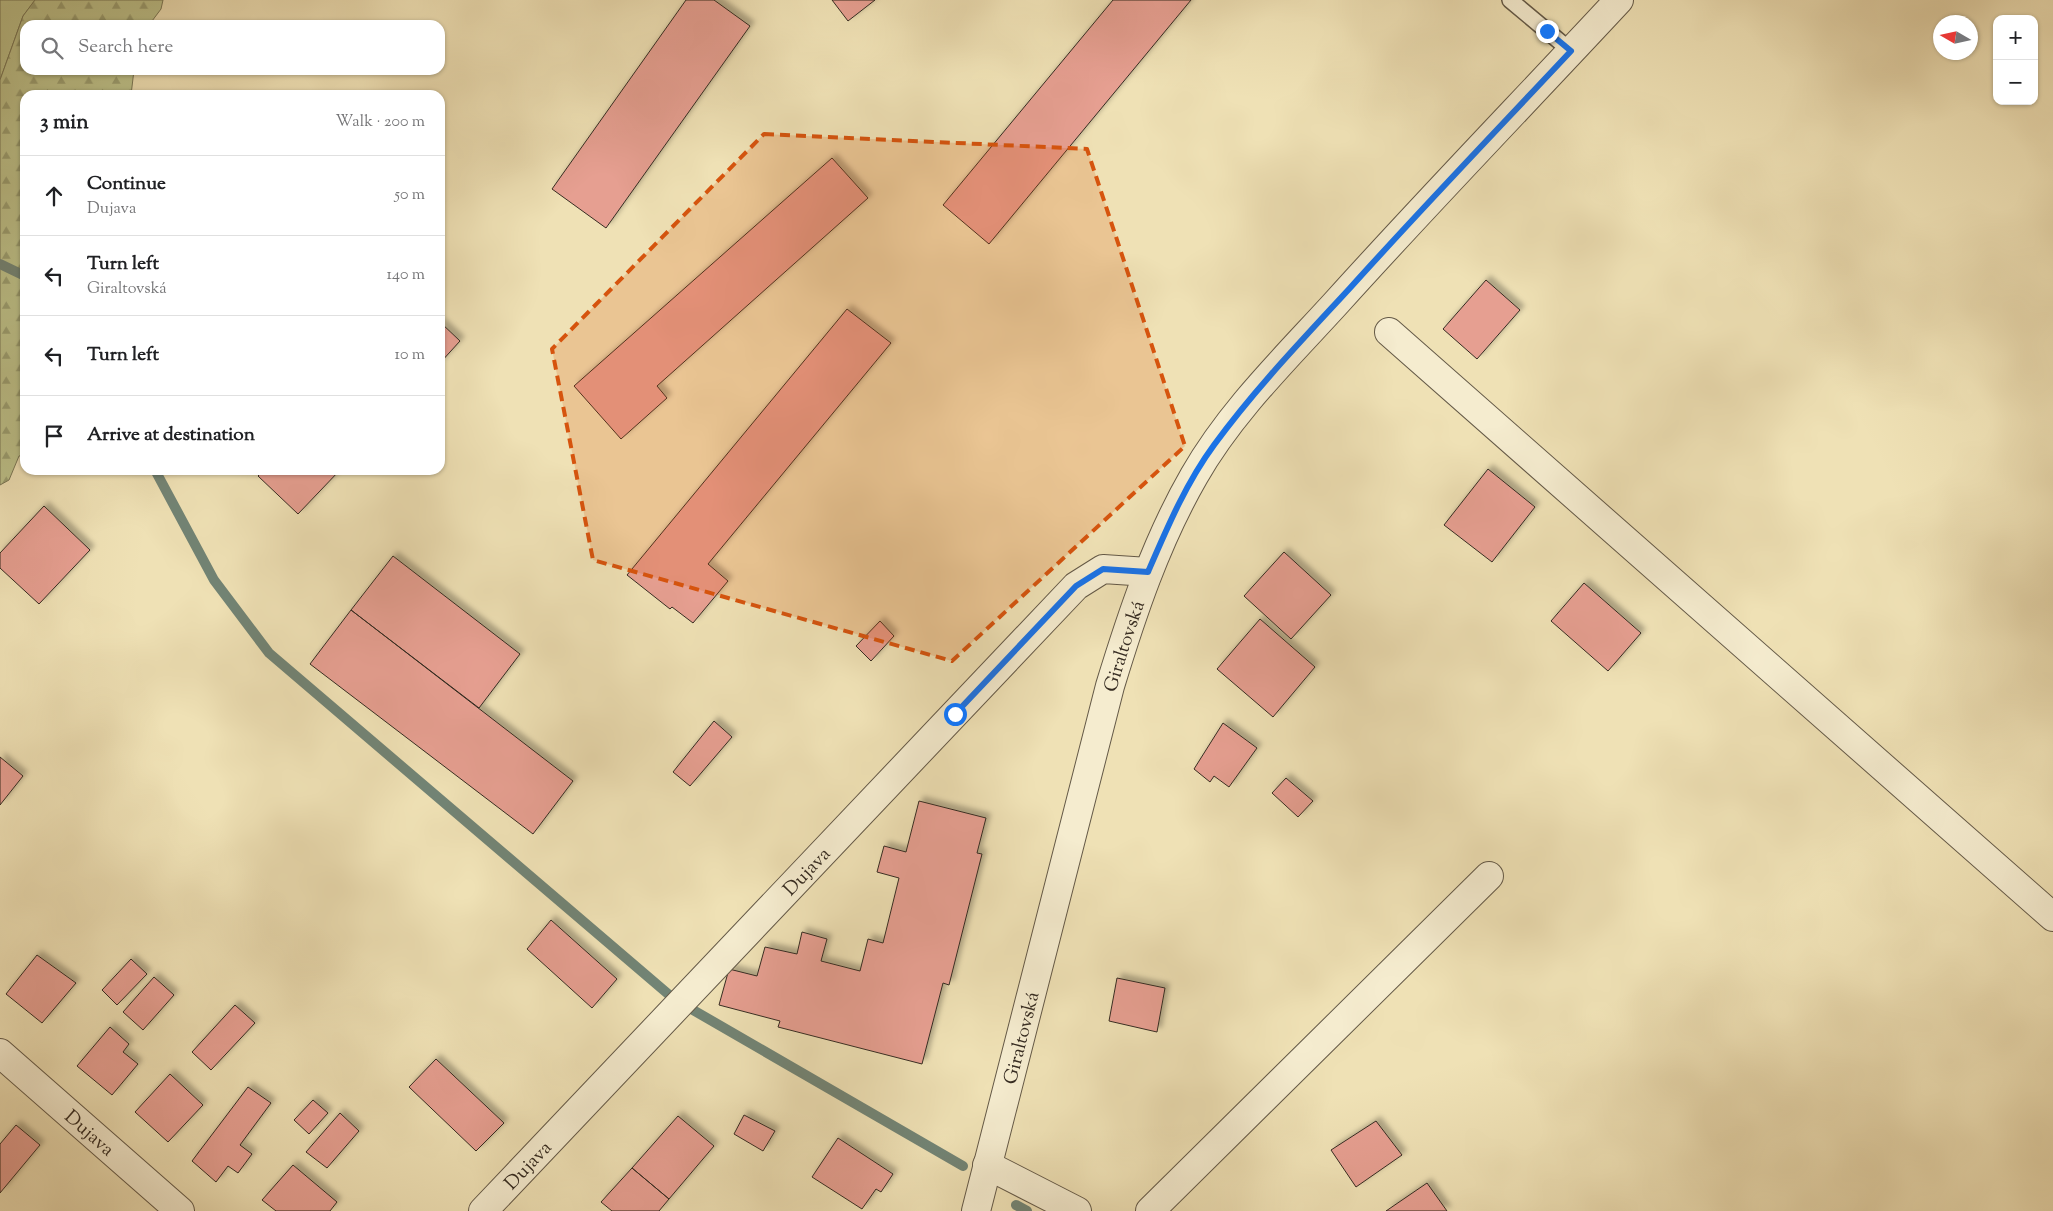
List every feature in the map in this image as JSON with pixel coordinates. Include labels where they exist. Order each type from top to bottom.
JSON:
[{"type":"street","name":"Giraltovská","points":[[976,1211],[1110,686],[1127,630],[1148,572],[1176,510],[1194,476],[1213,446],[1255,392],[1410,222],[1619,0]]},
{"type":"street","points":[[1389,332],[2053,917]]},
{"type":"street","name":"Dujava","points":[[483,1211],[1076,586],[1103,569],[1148,572]]},
{"type":"street","points":[[1150,1211],[1489,876]]},
{"type":"street","name":"Dujava","points":[[0,1053],[180,1211]]},
{"type":"street","points":[[988,1165],[1077,1211]]},
{"type":"lane","points":[[1510,0],[1571,51]]},
{"type":"highlighted area","points":[[764,134],[1087,149],[1185,446],[952,661],[593,560],[552,349]]},
{"type":"green space","points":[[0,0],[35,0],[20,20],[0,80]]},
{"type":"green space","points":[[35,0],[163,0],[161,9],[153,20],[22,20]]},
{"type":"green space","points":[[20,24],[20,75],[133,75],[132,90],[20,90],[20,456],[9,480],[0,485],[0,80]]},
{"type":"building","points":[[686,0],[714,0],[750,26],[606,228],[552,189]]},
{"type":"building","points":[[832,0],[875,0],[848,21]]},
{"type":"building","points":[[1113,0],[1191,0],[989,244],[943,205]]},
{"type":"building","points":[[832,158],[868,198],[657,386],[667,398],[621,439],[574,386]]},
{"type":"building","points":[[1486,280],[1520,310],[1477,359],[1443,329]]},
{"type":"building","points":[[847,309],[891,343],[708,564],[728,581],[693,623],[672,607],[670,609],[627,575]]},
{"type":"building","points":[[445,327],[460,341],[445,358]]},
{"type":"building","points":[[1488,469],[1535,507],[1492,562],[1444,525]]},
{"type":"building","points":[[259,475],[335,475],[298,514]]},
{"type":"building","points":[[44,506],[90,550],[39,604],[0,568],[0,553]]},
{"type":"building","points":[[1284,552],[1331,595],[1291,639],[1244,596]]},
{"type":"building","points":[[393,556],[520,654],[479,708],[351,610]]},
{"type":"building","points":[[1584,583],[1641,633],[1608,671],[1551,621]]},
{"type":"building","points":[[351,610],[573,781],[533,834],[310,664]]},
{"type":"building","points":[[1260,619],[1315,667],[1273,717],[1217,669]]},
{"type":"building","points":[[880,621],[894,636],[871,661],[856,646]]},
{"type":"building","points":[[714,721],[732,737],[690,786],[673,772]]},
{"type":"building","points":[[1223,723],[1257,748],[1229,787],[1214,776],[1210,782],[1194,769]]},
{"type":"building","points":[[0,757],[23,776],[0,805]]},
{"type":"building","points":[[1286,778],[1313,801],[1298,817],[1272,793]]},
{"type":"building","points":[[919,801],[986,818],[977,853],[982,854],[949,985],[943,983],[922,1064],[778,1027],[780,1021],[719,1005],[729,969],[757,976],[765,947],[797,954],[802,932],[827,939],[821,961],[860,971],[868,939],[883,943],[899,878],[877,872],[884,846],[906,852]]},
{"type":"building","points":[[551,920],[617,979],[592,1008],[527,949]]},
{"type":"building","points":[[37,955],[76,983],[42,1023],[6,994]]},
{"type":"building","points":[[131,959],[147,974],[117,1005],[102,990]]},
{"type":"building","points":[[154,977],[174,995],[143,1030],[123,1012]]},
{"type":"building","points":[[1117,978],[1165,988],[1157,1032],[1109,1021]]},
{"type":"building","points":[[235,1005],[255,1023],[211,1070],[192,1052]]},
{"type":"building","points":[[110,1027],[129,1044],[123,1052],[138,1064],[112,1095],[77,1066]]},
{"type":"building","points":[[436,1059],[504,1123],[476,1151],[409,1087]]},
{"type":"building","points":[[170,1074],[203,1105],[168,1142],[135,1112]]},
{"type":"building","points":[[248,1087],[271,1103],[240,1145],[252,1154],[238,1173],[228,1166],[216,1182],[192,1161]]},
{"type":"building","points":[[313,1100],[328,1113],[309,1134],[294,1120]]},
{"type":"building","points":[[340,1113],[359,1131],[327,1168],[306,1152]]},
{"type":"building","points":[[744,1115],[775,1131],[763,1151],[734,1134]]},
{"type":"building","points":[[678,1116],[714,1146],[669,1199],[632,1168]]},
{"type":"building","points":[[1376,1121],[1402,1155],[1356,1187],[1331,1150]]},
{"type":"building","points":[[16,1125],[40,1145],[0,1193],[0,1144]]},
{"type":"building","points":[[838,1138],[893,1174],[881,1192],[876,1189],[862,1209],[812,1177]]},
{"type":"building","points":[[293,1165],[337,1202],[330,1211],[276,1211],[262,1200]]},
{"type":"building","points":[[632,1168],[669,1199],[659,1211],[612,1211],[601,1202]]},
{"type":"building","points":[[1427,1183],[1447,1211],[1386,1211]]},
{"type":"waterway","points":[[0,264],[20,274]]},
{"type":"waterway","points":[[158,475],[214,580],[269,653],[674,999],[963,1166]]},
{"type":"waterway","points":[[1016,1205],[1027,1211]]},
{"type":"route","points":[[955,714],[1076,586],[1103,569],[1148,572],[1161,541],[1194,476],[1213,446],[1255,392],[1410,222],[1571,51],[1547,31]]}]
